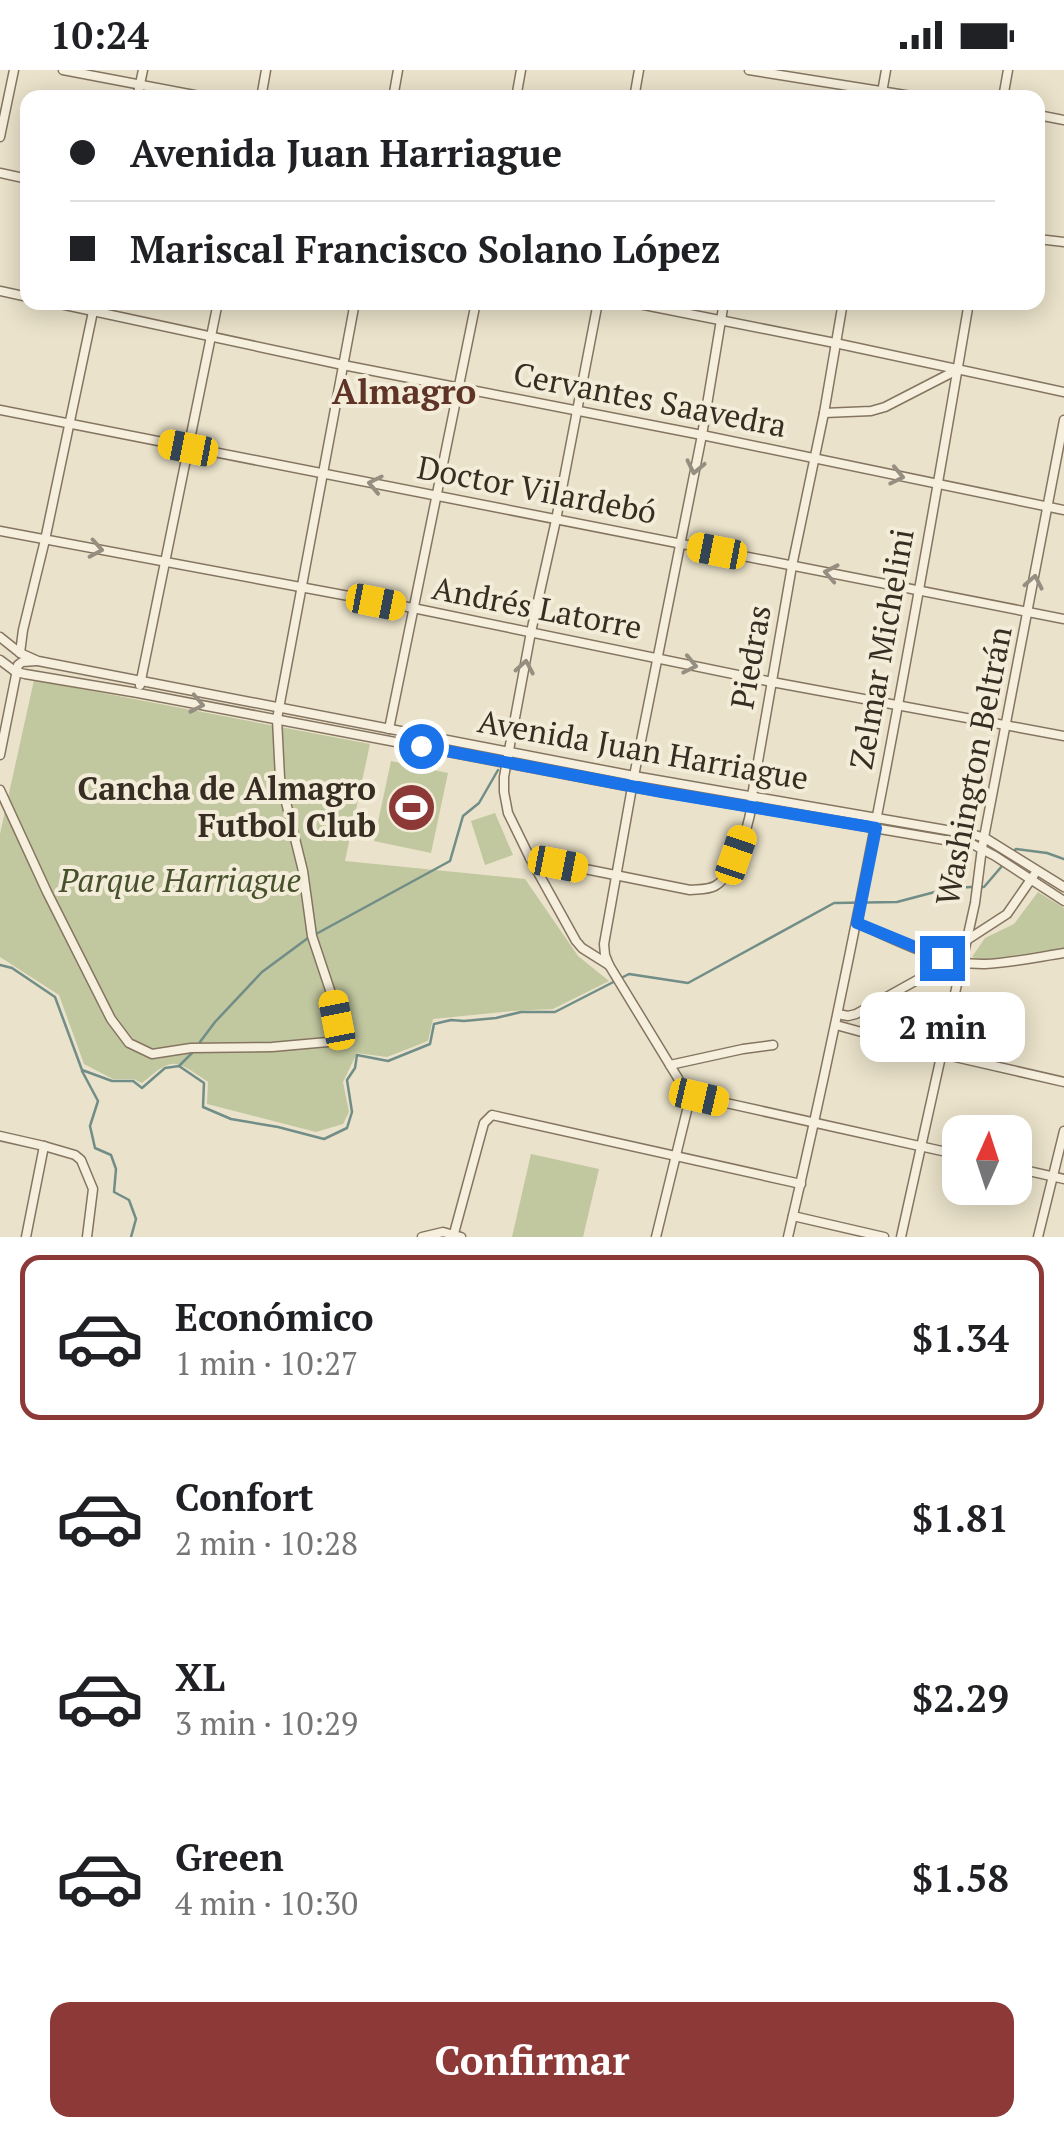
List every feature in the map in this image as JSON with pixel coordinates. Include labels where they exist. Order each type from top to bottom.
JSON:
[{"type":"street","points":[[0,137],[14,70]]},
{"type":"street","points":[[63,70],[170,90]]},
{"type":"street","points":[[139,90],[143,70]]},
{"type":"street","points":[[749,70],[861,90]]},
{"type":"street","points":[[20,653],[93,310]]},
{"type":"street","name":"Cervantes Saavedra","points":[[105,310],[211,338],[343,366],[1064,510]]},
{"type":"street","points":[[138,693],[216,310]]},
{"type":"street","points":[[0,790],[111,1019],[129,1043],[152,1054],[191,1048],[272,1048],[328,1042],[336,1031],[337,1020],[312,936],[303,871],[280,778],[277,719],[354,310]]},
{"type":"street","points":[[388,734],[474,310]]},
{"type":"street","points":[[596,310],[531,632],[504,792],[508,813],[530,858],[582,948],[612,968]]},
{"type":"street","points":[[670,310],[1064,392]]},
{"type":"street","points":[[656,1237],[690,1098],[612,968],[604,944],[723,310]]},
{"type":"street","name":"Piedras","points":[[615,875],[690,890],[718,885],[728,874],[753,808],[792,566],[841,310]]},
{"type":"street","name":"Zelmar Michelini","points":[[788,1237],[877,823],[968,310]]},
{"type":"street","points":[[824,413],[885,407],[957,370]]},
{"type":"street","name":"Doctor Vilardebó","points":[[0,410],[1064,620]]},
{"type":"street","name":"Washington Beltrán","points":[[901,1237],[942,1054],[958,960],[975,903],[983,843],[1064,420]]},
{"type":"street","name":"Andrés Latorre","points":[[0,530],[1064,736]]},
{"type":"street","points":[[0,650],[23,630]]},
{"type":"street","name":"Avenida Juan Harriague","points":[[0,637],[38,661],[280,707],[507,762],[753,808],[877,823]]},
{"type":"street","name":"Avenida Juan Harriague","points":[[0,660],[21,673],[277,719],[509,752],[752,796],[983,843],[998,852]]},
{"type":"street","points":[[0,755],[21,673],[19,663],[38,661]]},
{"type":"street","points":[[998,852],[1017,857],[1064,887]]},
{"type":"street","points":[[998,852],[1011,866],[1064,901]]},
{"type":"street","points":[[530,858],[615,875]]},
{"type":"street","points":[[966,940],[1007,914],[1038,870]]},
{"type":"street","points":[[857,923],[926,952],[958,960],[985,964],[1064,954]]},
{"type":"street","points":[[838,1014],[856,1014],[958,960]]},
{"type":"street","points":[[836,1025],[1064,1082]]},
{"type":"street","points":[[670,1065],[773,1045]]},
{"type":"street","points":[[690,1098],[942,1151]]},
{"type":"street","points":[[422,1237],[442,1232],[456,1236],[484,1123],[492,1115],[801,1184]]},
{"type":"street","points":[[1038,1237],[1064,1131]]},
{"type":"street","points":[[0,1136],[75,1155],[81,1160],[94,1189],[87,1237]]},
{"type":"street","points":[[26,1237],[44,1146]]},
{"type":"street","points":[[1032,1172],[1064,1179]]},
{"type":"street","points":[[793,1216],[884,1237]]},
{"type":"green space","name":"Parque Harriague","points":[[34,680],[370,744],[345,861],[525,879],[578,956],[609,981],[553,1009],[433,1019],[428,1041],[387,1057],[357,1053],[343,1082],[349,1112],[343,1124],[316,1132],[207,1104],[208,1082],[181,1065],[161,1068],[142,1083],[113,1079],[84,1064],[59,995],[0,957],[0,834]]},
{"type":"green space","name":"Cancha de Almagro Futbol Club","points":[[391,761],[448,773],[431,853],[374,841]]},
{"type":"green space","points":[[495,813],[513,855],[485,865],[471,821]]},
{"type":"green space","points":[[1038,892],[1064,908],[1064,948],[983,960],[972,957],[985,938],[1014,924]]},
{"type":"green space","points":[[531,1154],[599,1169],[583,1237],[512,1237]]},
{"type":"waterway","points":[[316,934],[450,861],[463,816],[479,803],[498,770]]},
{"type":"waterway","points":[[1013,852],[1016,849],[1047,853],[1064,859]]},
{"type":"waterway","points":[[980,887],[1002,866]]},
{"type":"waterway","points":[[0,965],[12,968],[55,997],[82,1070],[112,1081],[133,1081],[142,1088],[165,1068],[179,1066],[204,1083],[203,1107],[231,1119],[324,1139],[347,1128],[352,1112],[347,1080],[357,1055],[388,1061],[430,1044],[434,1024],[521,1012],[555,1012],[629,974],[688,983],[834,903],[897,902],[950,888],[972,887]]},
{"type":"waterway","points":[[200,1042],[262,972],[308,938]]},
{"type":"waterway","points":[[179,1066],[192,1053]]},
{"type":"waterway","points":[[82,1071],[98,1101],[90,1126],[95,1148],[111,1155],[116,1169],[114,1192],[129,1200],[136,1219],[131,1237]]},
{"type":"place","name":"Cancha de Almagro Futbol Club","points":[[411,807]]},
{"type":"district","name":"Almagro","points":[[404,392]]},
{"type":"route","points":[[421,746],[876,828],[857,923],[942,958]]}]
